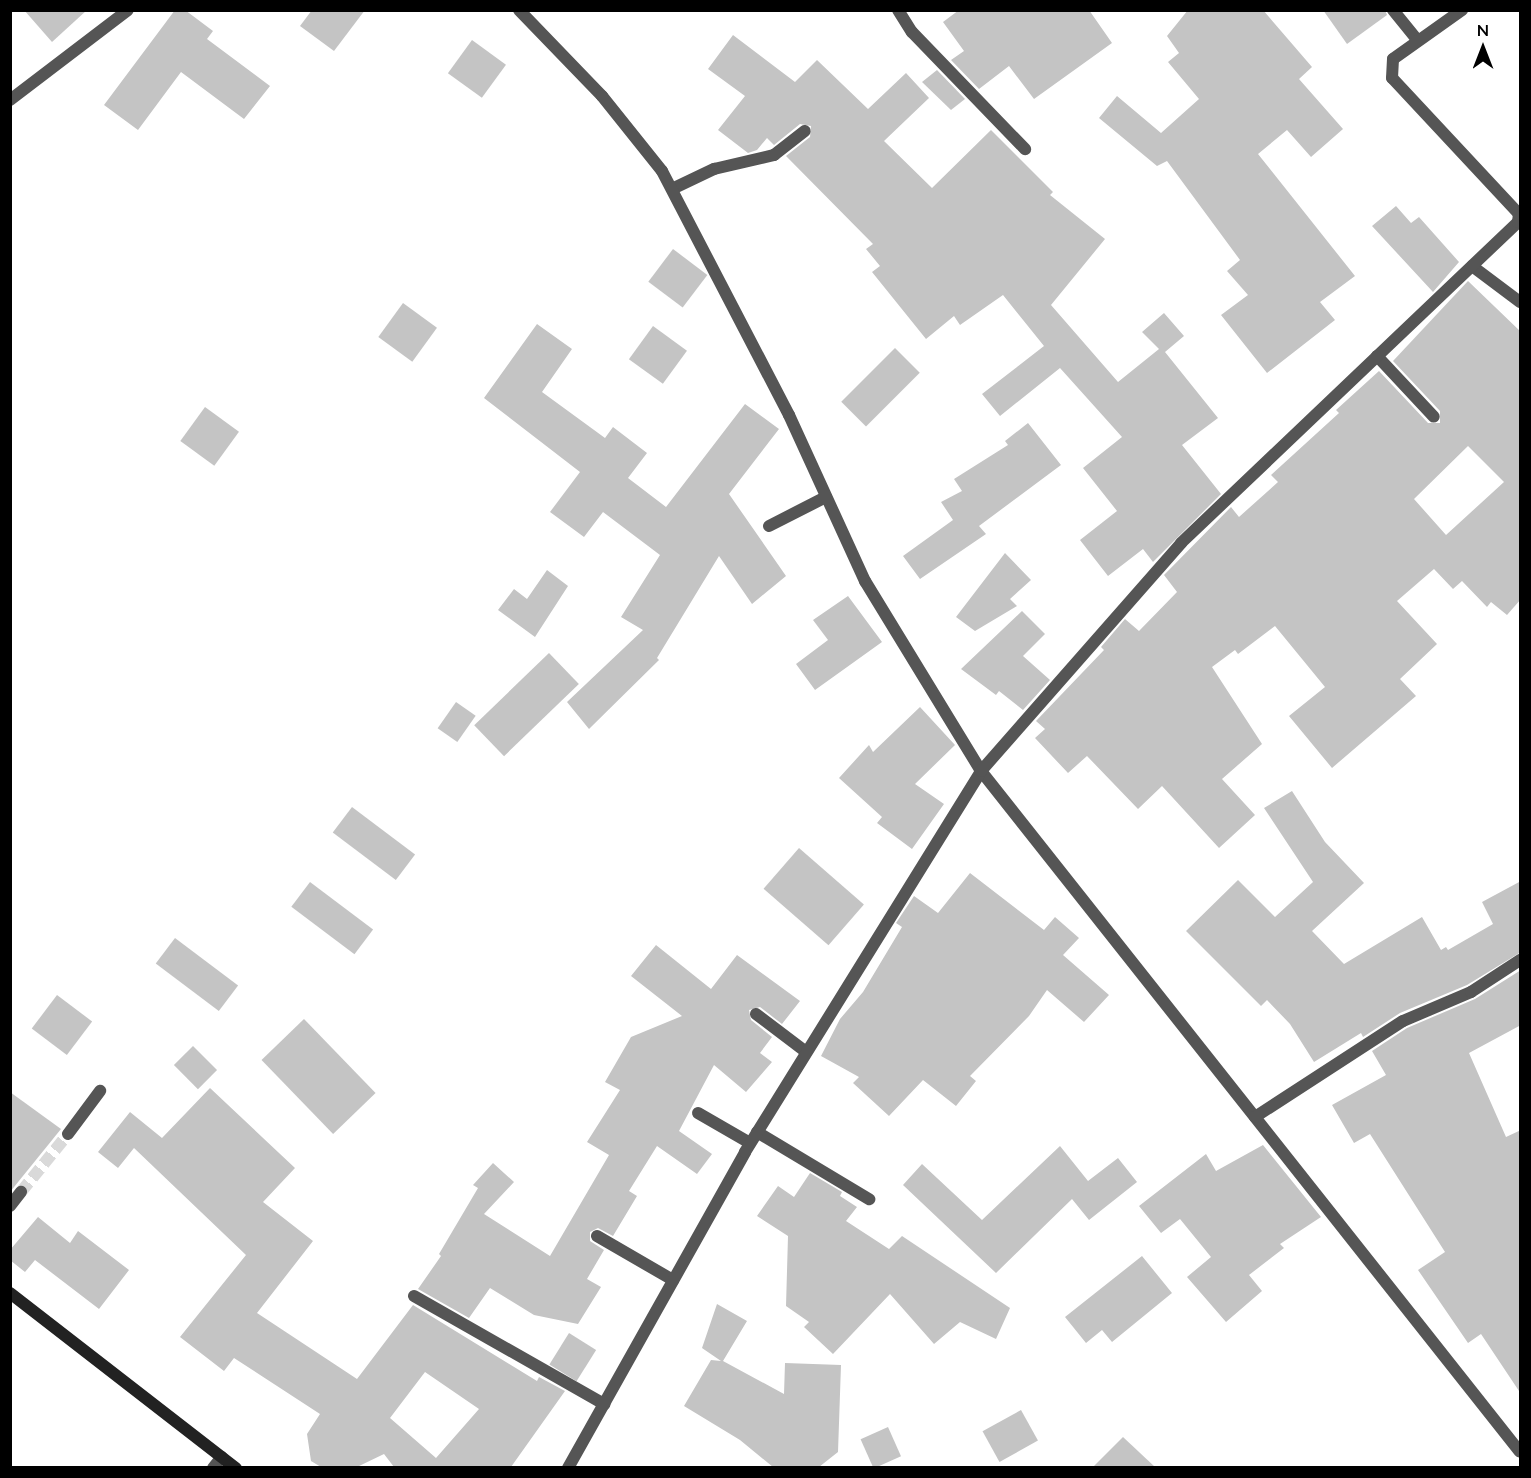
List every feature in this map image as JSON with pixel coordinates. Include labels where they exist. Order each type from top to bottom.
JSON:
[{"type":"street","points":[[10,100],[128,10]]},
{"type":"street","points":[[519,10],[602,96],[672,189],[779,394],[865,581],[981,771],[1521,1452]]},
{"type":"street","points":[[898,10],[912,32],[1025,149]]},
{"type":"street","points":[[1393,10],[1417,40]]},
{"type":"street","points":[[568,1467],[754,1138],[981,771],[1181,543],[1517,224],[1520,214],[1392,78],[1393,59],[1462,10]]},
{"type":"street","points":[[672,189],[714,169],[774,155],[805,131]]},
{"type":"street","points":[[1472,266],[1521,302]]},
{"type":"street","points":[[1377,356],[1434,417]]},
{"type":"street","points":[[769,526],[826,497]]},
{"type":"street","points":[[1255,1118],[1403,1021],[1471,992],[1521,960]]},
{"type":"street","points":[[756,1014],[806,1052]]},
{"type":"street","points":[[68,1134],[100,1091]]},
{"type":"street","points":[[698,1113],[754,1138],[869,1199]]},
{"type":"street","points":[[10,1206],[21,1192]]},
{"type":"street","points":[[597,1236],[673,1280]]},
{"type":"street","points":[[10,1293],[236,1467]]},
{"type":"street","points":[[414,1296],[604,1404]]},
{"type":"street","points":[[213,1467],[222,1457]]},
{"type":"building","points":[[24,10],[87,10],[52,42]]},
{"type":"building","points":[[175,10],[185,10],[213,31],[207,39],[270,86],[244,119],[181,72],[138,130],[104,105]]},
{"type":"building","points":[[312,10],[365,10],[334,51],[300,26]]},
{"type":"building","points":[[959,10],[1089,10],[1112,43],[1034,99],[1009,66],[979,89],[951,60],[964,51],[943,22]]},
{"type":"building","points":[[1188,10],[1263,10],[1312,67],[1299,79],[1343,129],[1311,157],[1287,130],[1258,154],[1355,276],[1320,302],[1335,320],[1267,373],[1221,315],[1248,295],[1227,271],[1240,260],[1167,161],[1157,166],[1099,118],[1117,96],[1161,133],[1199,99],[1168,62],[1179,53],[1167,36]]},
{"type":"building","points":[[1323,10],[1385,10],[1387,15],[1347,44]]},
{"type":"building","points":[[733,35],[795,82],[817,60],[868,109],[906,73],[929,98],[884,141],[932,188],[991,130],[1053,192],[1050,195],[1105,239],[1051,305],[1118,382],[1159,349],[1142,332],[1164,313],[1184,336],[1165,352],[1218,418],[1182,445],[1221,494],[1153,562],[1143,549],[1108,576],[1080,540],[1117,511],[1083,468],[1122,437],[1060,368],[1000,416],[982,394],[1044,346],[1003,295],[960,325],[954,316],[926,339],[872,272],[880,266],[866,249],[873,244],[786,156],[810,137],[811,126],[800,124],[774,145],[767,138],[757,150],[748,153],[718,130],[745,96],[708,69]]},
{"type":"building","points":[[472,40],[506,65],[482,98],[448,73]]},
{"type":"building","points":[[937,70],[965,99],[951,110],[922,82]]},
{"type":"building","points":[[1396,206],[1411,223],[1419,217],[1459,262],[1433,292],[1372,226]]},
{"type":"building","points":[[673,249],[707,275],[683,308],[648,282]]},
{"type":"building","points":[[1468,281],[1521,332],[1521,599],[1507,615],[1491,602],[1487,607],[1462,581],[1453,589],[1434,569],[1397,601],[1437,644],[1400,679],[1416,696],[1332,768],[1289,716],[1325,687],[1275,626],[1238,654],[1235,650],[1212,667],[1262,744],[1222,779],[1255,815],[1219,848],[1162,786],[1138,809],[1087,756],[1068,773],[1035,738],[1045,729],[1036,721],[1104,650],[1101,647],[1125,619],[1139,631],[1177,592],[1164,575],[1231,507],[1239,517],[1278,482],[1271,475],[1339,413],[1336,410],[1379,371],[1428,423],[1440,423],[1440,411],[1393,361]],"holes":[[[1468,446],[1504,482],[1446,535],[1414,499]]]},
{"type":"building","points":[[403,303],[437,328],[412,362],[378,337]]},
{"type":"building","points":[[537,324],[572,349],[542,392],[605,438],[613,427],[647,453],[628,478],[666,507],[745,404],[779,429],[729,494],[786,576],[752,604],[719,556],[657,658],[659,660],[589,729],[567,702],[643,630],[621,617],[660,555],[603,512],[584,537],[550,512],[580,472],[484,398]]},
{"type":"building","points":[[653,326],[687,351],[663,384],[629,359]]},
{"type":"building","points":[[895,348],[920,373],[866,426],[841,402]]},
{"type":"building","points":[[205,407],[239,432],[214,466],[180,441]]},
{"type":"building","points":[[1028,423],[1061,465],[979,526],[986,534],[920,579],[903,556],[953,520],[941,502],[962,491],[954,479],[1008,445],[1005,441]]},
{"type":"building","points":[[1005,553],[1031,580],[1010,599],[1017,606],[975,631],[956,617]]},
{"type":"building","points":[[547,570],[568,586],[535,637],[498,610],[514,589],[527,599]]},
{"type":"building","points":[[848,596],[882,642],[815,690],[796,664],[828,640],[813,620]]},
{"type":"building","points":[[1022,611],[1045,634],[1023,656],[1050,680],[1023,710],[999,691],[996,695],[961,669]]},
{"type":"building","points":[[549,653],[579,684],[504,756],[474,725]]},
{"type":"building","points":[[456,702],[476,716],[457,742],[438,728]]},
{"type":"building","points":[[920,707],[955,745],[915,784],[944,804],[912,849],[877,823],[882,817],[839,778],[869,745],[873,752]]},
{"type":"building","points":[[1292,791],[1325,842],[1364,883],[1312,931],[1344,964],[1422,917],[1441,950],[1446,947],[1448,950],[1493,924],[1482,902],[1521,881],[1521,952],[1467,985],[1400,1013],[1363,1037],[1361,1033],[1314,1062],[1290,1024],[1267,1000],[1261,1006],[1186,931],[1238,880],[1275,917],[1313,882],[1264,808]]},
{"type":"building","points":[[352,807],[415,855],[396,880],[333,833]]},
{"type":"building","points":[[799,848],[864,904],[828,945],[764,889]]},
{"type":"building","points":[[970,873],[1044,930],[1055,917],[1079,938],[1063,955],[1109,995],[1084,1022],[1047,990],[1029,1016],[970,1076],[976,1081],[956,1106],[923,1080],[889,1116],[853,1083],[859,1077],[821,1056],[840,1019],[863,992],[902,927],[896,923],[914,896],[938,913]]},
{"type":"building","points":[[310,882],[373,930],[354,954],[291,907]]},
{"type":"building","points":[[175,938],[238,986],[219,1011],[156,964]]},
{"type":"building","points":[[656,945],[711,989],[737,955],[800,1001],[782,1024],[760,1007],[749,1010],[751,1020],[772,1037],[760,1053],[772,1062],[746,1092],[714,1065],[679,1131],[712,1154],[697,1174],[657,1146],[629,1191],[637,1196],[613,1236],[598,1228],[590,1232],[590,1241],[604,1250],[587,1279],[601,1287],[578,1324],[534,1315],[490,1288],[469,1318],[418,1289],[441,1256],[439,1254],[478,1188],[473,1185],[493,1163],[514,1182],[484,1214],[550,1256],[609,1155],[587,1142],[620,1090],[605,1082],[631,1037],[682,1016],[631,976]]},
{"type":"building","points":[[1521,970],[1521,1025],[1469,1053],[1506,1137],[1521,1130],[1521,1394],[1481,1334],[1468,1343],[1418,1270],[1445,1252],[1370,1134],[1354,1143],[1332,1105],[1386,1075],[1372,1051],[1407,1028],[1475,999]]},
{"type":"building","points":[[57,995],[92,1021],[67,1055],[32,1029]]},
{"type":"building","points":[[304,1019],[376,1093],[333,1134],[262,1060]]},
{"type":"building","points":[[193,1046],[217,1070],[198,1089],[174,1065]]},
{"type":"building","points":[[210,1088],[295,1168],[263,1202],[313,1241],[257,1313],[357,1379],[413,1305],[537,1381],[539,1377],[565,1391],[511,1467],[394,1467],[384,1454],[357,1467],[321,1467],[311,1461],[307,1434],[320,1414],[234,1358],[224,1371],[180,1337],[246,1255],[134,1148],[118,1168],[98,1152],[130,1112],[162,1138]],"holes":[[[425,1372],[479,1409],[436,1458],[390,1418]]]},
{"type":"building","points":[[10,1092],[61,1129],[10,1192]]},
{"type":"building","points":[[1263,1145],[1321,1217],[1280,1244],[1284,1248],[1249,1275],[1262,1291],[1226,1322],[1187,1277],[1211,1257],[1180,1219],[1161,1233],[1139,1206],[1206,1154],[1216,1171]]},
{"type":"building","points":[[1060,1146],[1088,1181],[1118,1158],[1137,1182],[1089,1220],[1072,1199],[996,1273],[903,1185],[922,1164],[982,1220]]},
{"type":"building","points":[[810,1173],[842,1192],[840,1196],[857,1207],[846,1221],[889,1249],[902,1236],[1010,1308],[996,1339],[960,1322],[934,1344],[890,1294],[833,1354],[804,1327],[809,1322],[786,1306],[788,1236],[757,1216],[778,1186],[794,1197]]},
{"type":"building","points":[[38,1217],[70,1243],[78,1231],[129,1270],[99,1309],[35,1260],[25,1272],[10,1260],[10,1250]]},
{"type":"building","points":[[1142,1256],[1172,1293],[1112,1342],[1102,1330],[1086,1343],[1065,1317]]},
{"type":"building","points":[[717,1304],[747,1321],[723,1361],[784,1394],[785,1363],[841,1365],[838,1452],[819,1467],[773,1467],[740,1440],[684,1406],[711,1360],[721,1361],[702,1348]]},
{"type":"building","points":[[569,1333],[596,1350],[577,1381],[549,1364]]},
{"type":"building","points":[[1021,1410],[1038,1441],[999,1462],[983,1431]]},
{"type":"building","points":[[888,1427],[901,1456],[873,1468],[861,1439]]},
{"type":"building","points":[[1123,1437],[1155,1467],[1093,1467]]},
{"type":"tunnel","points":[[21,1192],[68,1134]]}]
